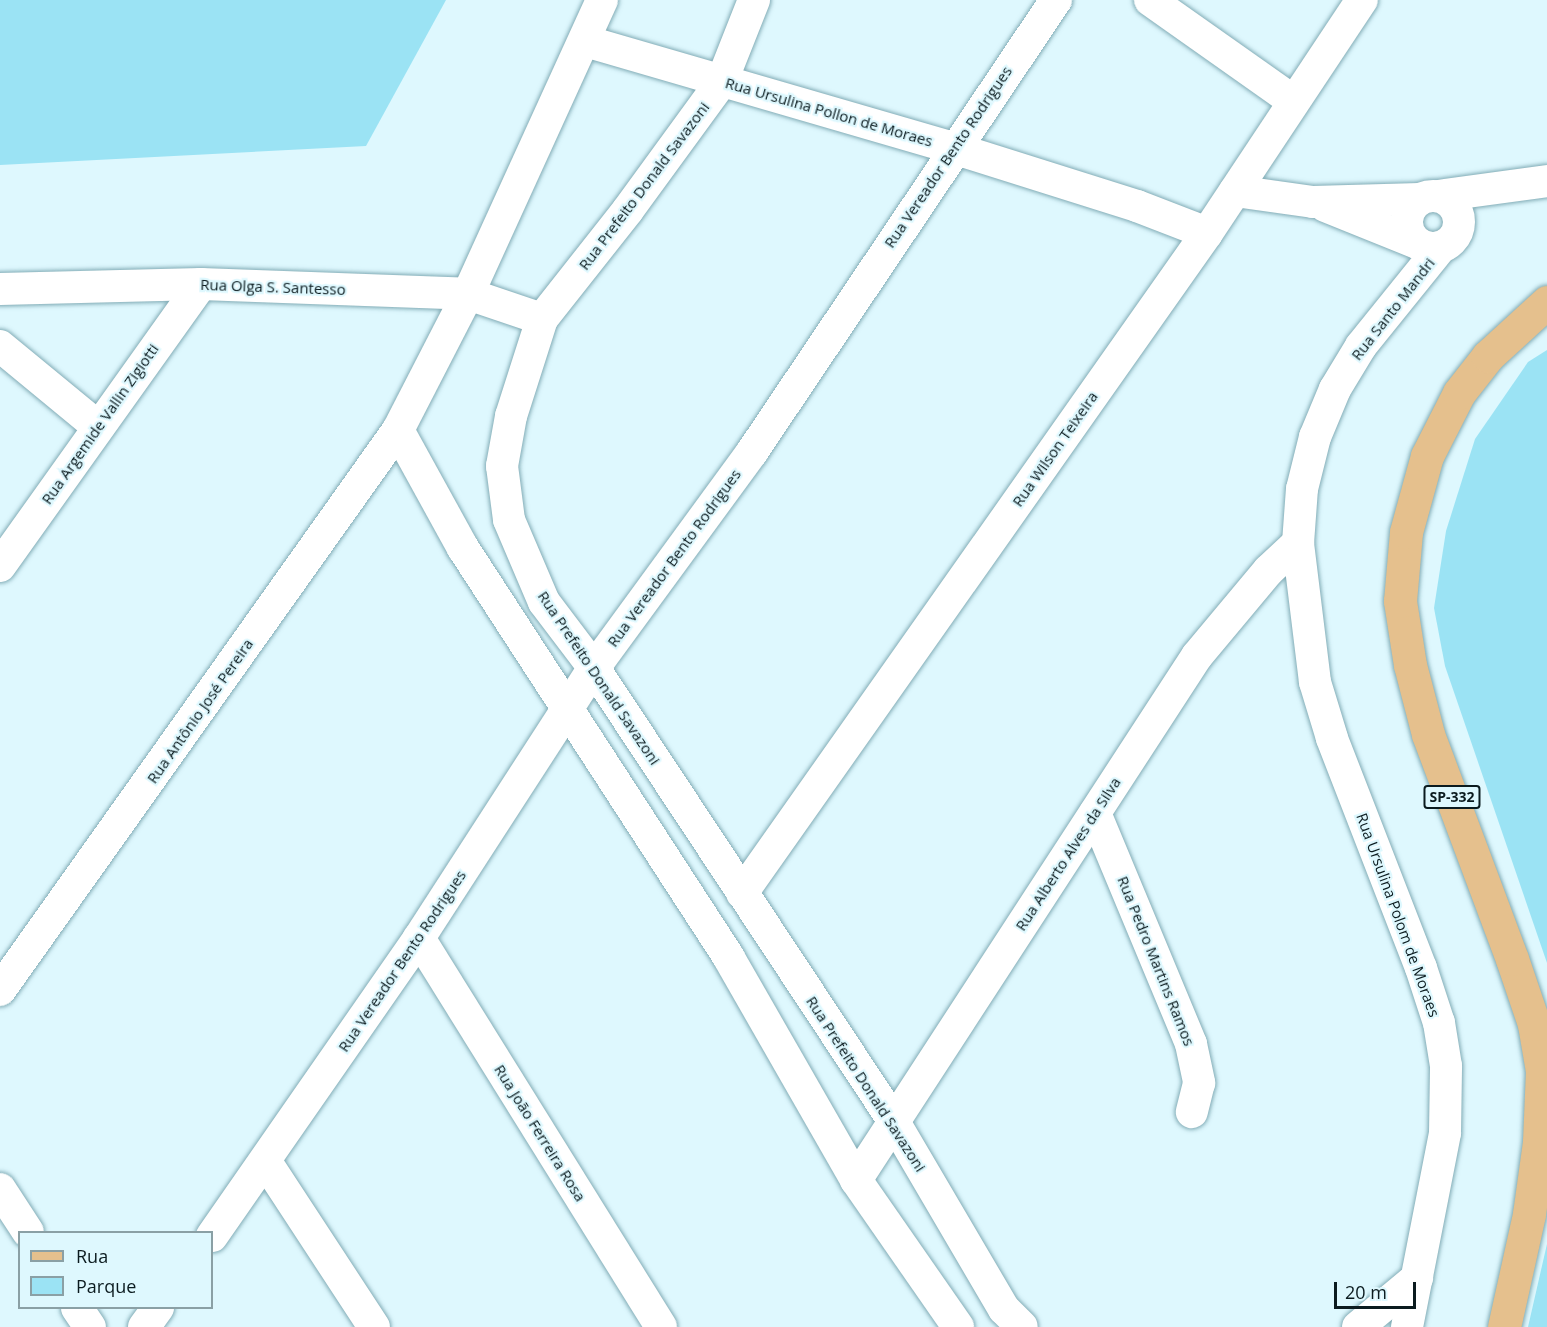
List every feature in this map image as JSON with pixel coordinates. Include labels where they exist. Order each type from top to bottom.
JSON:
[{"type":"main road","name":"SP-332","points":[[1504,1327],[1529,1214],[1539,1142],[1542,1071],[1534,1024],[1428,734],[1410,665],[1400,601],[1406,532],[1427,456],[1460,393],[1488,356],[1547,302]]},
{"type":"street","points":[[602,0],[468,294],[398,430],[463,548],[729,958],[856,1180],[958,1327]]},
{"type":"street","name":"Rua Prefeito Donald Savazoni","points":[[754,0],[722,81],[628,210],[542,319],[511,416],[501,466],[508,510],[544,602],[594,668],[893,1120],[1004,1309],[1022,1327]]},
{"type":"street","points":[[1150,0],[1293,101]]},
{"type":"street","name":"Rua Wilson Teixeira","points":[[742,893],[1207,233],[1362,0]]},
{"type":"street","name":"Rua Vereador Bento Rodrigues","points":[[213,1235],[266,1162],[419,938],[594,668],[752,452],[1050,4]]},
{"type":"street","name":"Rua Ursulina Pollon de Moraes","points":[[585,41],[953,148],[1137,206],[1207,233]]},
{"type":"street","points":[[1313,202],[1429,198],[1547,181]]},
{"type":"street","name":"Rua Santo Mandri","points":[[1298,543],[1302,489],[1315,437],[1335,389],[1361,346],[1438,240],[1515,187]]},
{"type":"street","points":[[1235,191],[1313,202],[1438,240]]},
{"type":"street","points":[[1429,198],[1457,213],[1438,240]]},
{"type":"street","points":[[1429,198],[1408,212],[1407,221],[1438,240]]},
{"type":"street","name":"Rua Olga S. Santesso","points":[[0,289],[201,284],[468,294],[542,319]]},
{"type":"street","name":"Rua Argemide Vallin Zigiotti","points":[[0,566],[97,426],[201,284]]},
{"type":"street","points":[[0,345],[97,426]]},
{"type":"street","name":"Rua Antônio José Pereira","points":[[0,990],[398,430]]},
{"type":"street","name":"Rua Alberto Alves da Silva","points":[[856,1180],[1197,656],[1269,570],[1298,543]]},
{"type":"street","name":"Rua Ursulina Polom de Moraes","points":[[1298,543],[1315,682],[1332,738],[1421,968],[1440,1033],[1446,1066],[1444,1132],[1407,1327]]},
{"type":"street","name":"Rua Pedro Martins Ramos","points":[[1095,813],[1191,1044],[1199,1083],[1192,1112]]},
{"type":"street","name":"Rua João Ferreira Rosa","points":[[419,938],[662,1327]]},
{"type":"street","points":[[266,1162],[374,1327]]},
{"type":"street","points":[[0,1189],[27,1231]]},
{"type":"street","points":[[1358,1327],[1418,1278]]},
{"type":"street","points":[[78,1309],[90,1327]]},
{"type":"street","points":[[144,1327],[157,1309]]},
{"type":"green space","points":[[0,0],[446,0],[366,146],[0,165]]},
{"type":"green space","points":[[1547,350],[1547,963],[1445,666],[1434,608],[1446,531],[1475,439],[1528,362]]},
{"type":"green space","points":[[1547,1244],[1547,1327],[1528,1327]]}]
